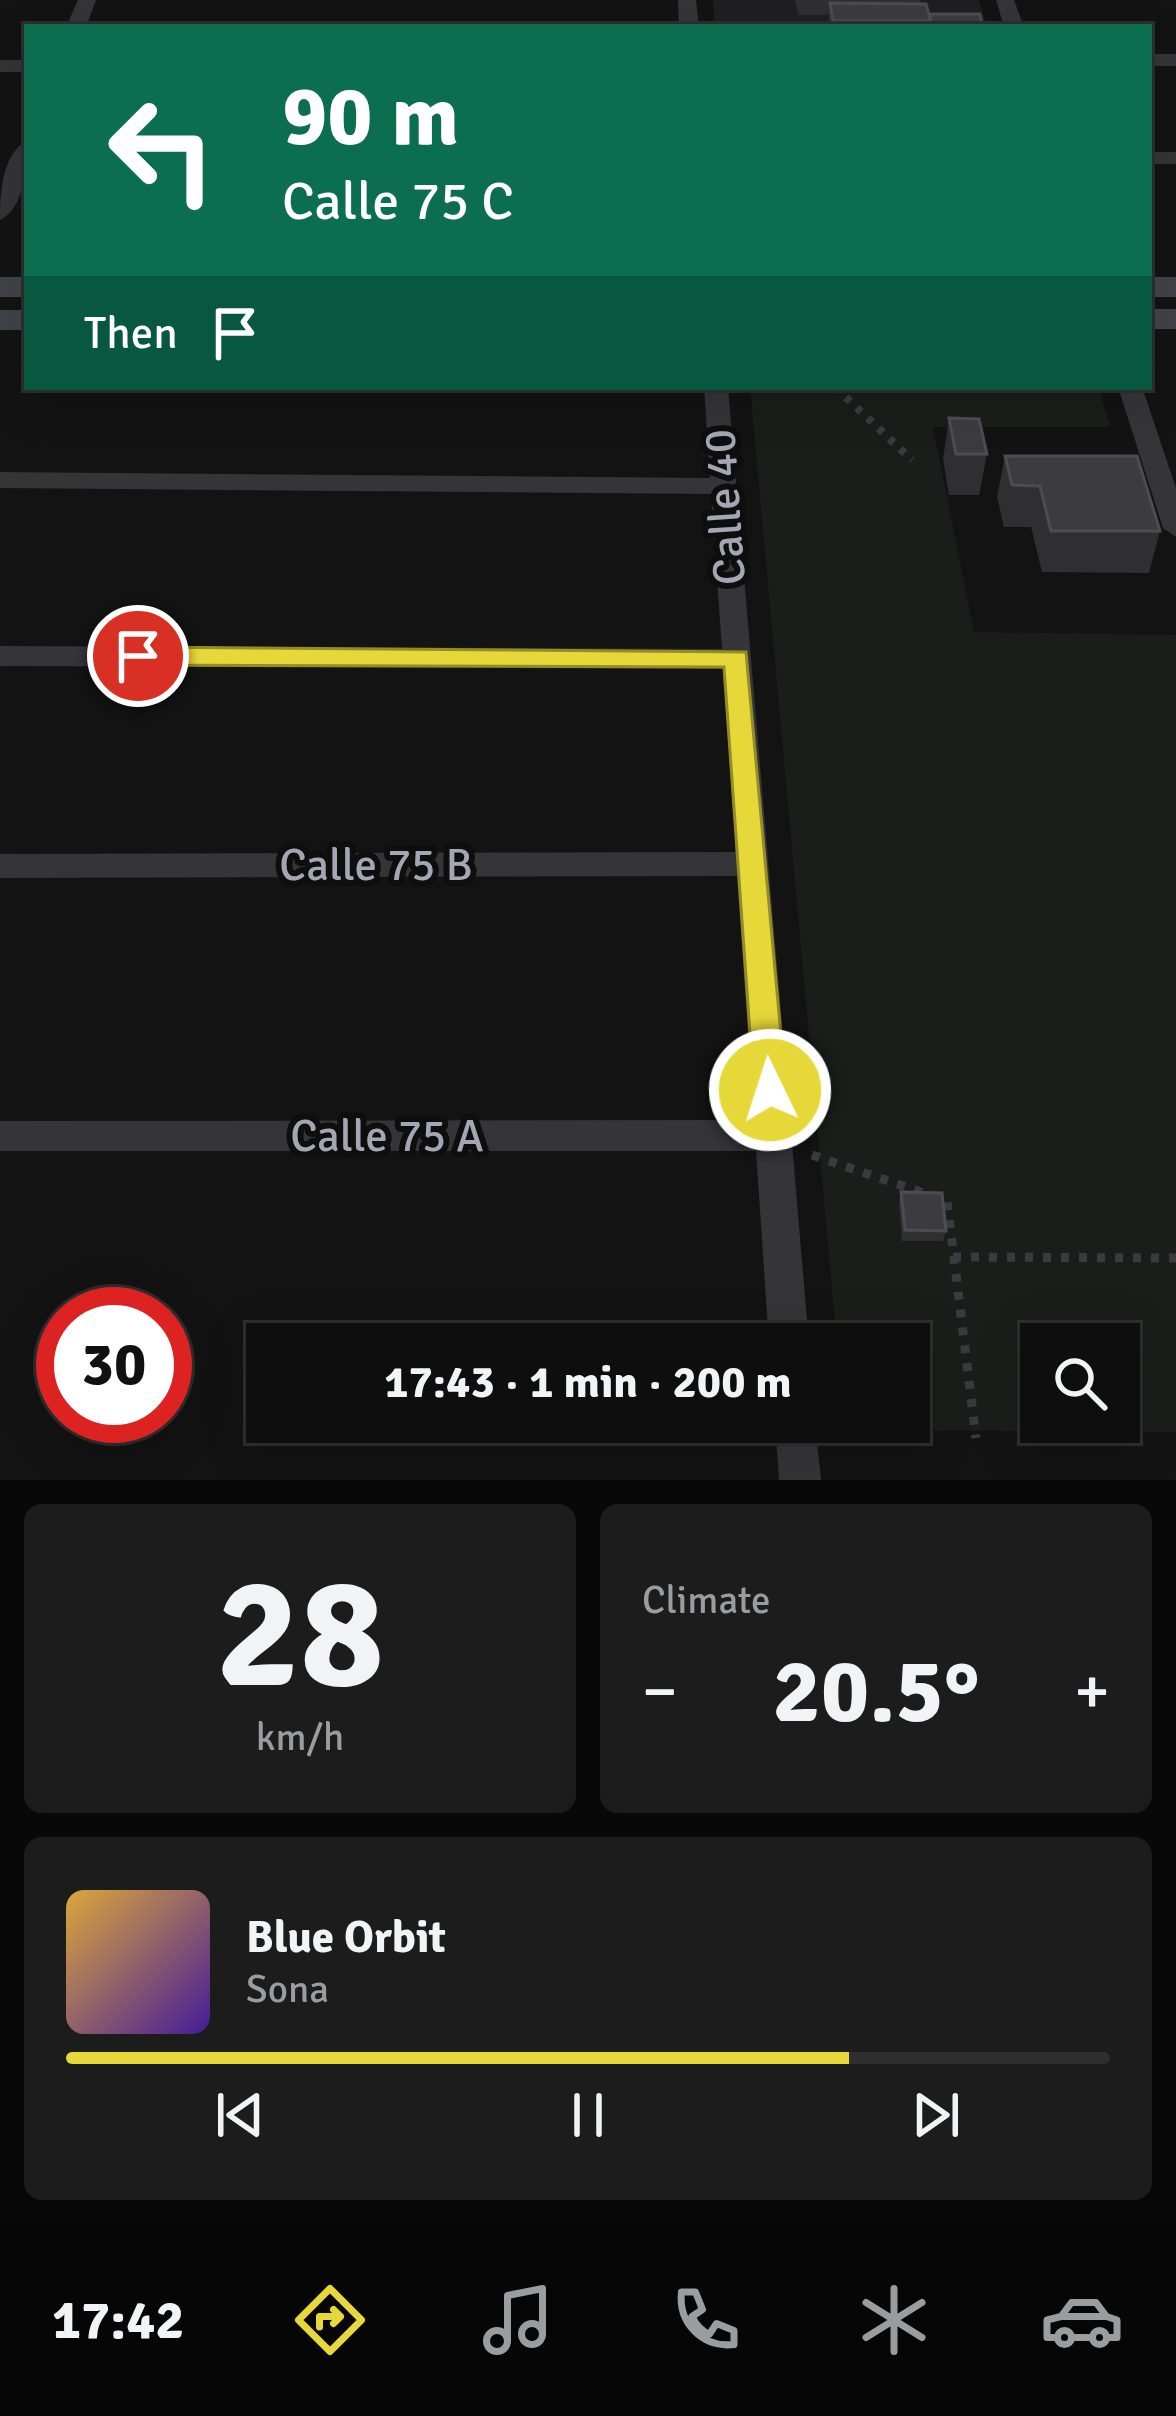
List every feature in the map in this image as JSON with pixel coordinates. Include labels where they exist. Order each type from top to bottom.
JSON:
[{"type":"street","points":[[0,213],[19,158]]},
{"type":"street","name":"Calle 40","points":[[716,390],[787,1323]]},
{"type":"street","points":[[1131,390],[1168,477],[1176,528]]},
{"type":"street","points":[[0,480],[724,486]]},
{"type":"street","points":[[0,656],[737,658]]},
{"type":"street","name":"Calle 75 B","points":[[0,866],[753,864]]},
{"type":"street","name":"Calle 75 A","points":[[0,1136],[774,1136]]},
{"type":"street","points":[[797,1443],[800,1480]]},
{"type":"path","points":[[838,390],[912,460]]},
{"type":"path","points":[[812,1155],[946,1201],[976,1438]]},
{"type":"path","points":[[953,1257],[1176,1258]]},
{"type":"shaded area","points":[[713,0],[979,0],[986,24],[715,24]]},
{"type":"shaded area","points":[[750,390],[1099,390],[1111,427],[933,427],[974,632],[1176,635],[1176,1432],[1140,1432],[1140,1323],[1020,1323],[1020,1431],[930,1430],[930,1323],[835,1323]]},
{"type":"building","points":[[830,3],[926,4],[931,21],[833,21]]},
{"type":"building","points":[[929,14],[980,14],[982,24],[930,23]]},
{"type":"building","points":[[949,418],[979,419],[987,454],[956,454]]},
{"type":"building","points":[[1005,456],[1137,456],[1160,531],[1051,531],[1040,486],[1012,485]]},
{"type":"building","points":[[901,1192],[942,1193],[946,1231],[905,1230]]},
{"type":"route","points":[[138,656],[737,658],[770,1090]]}]
